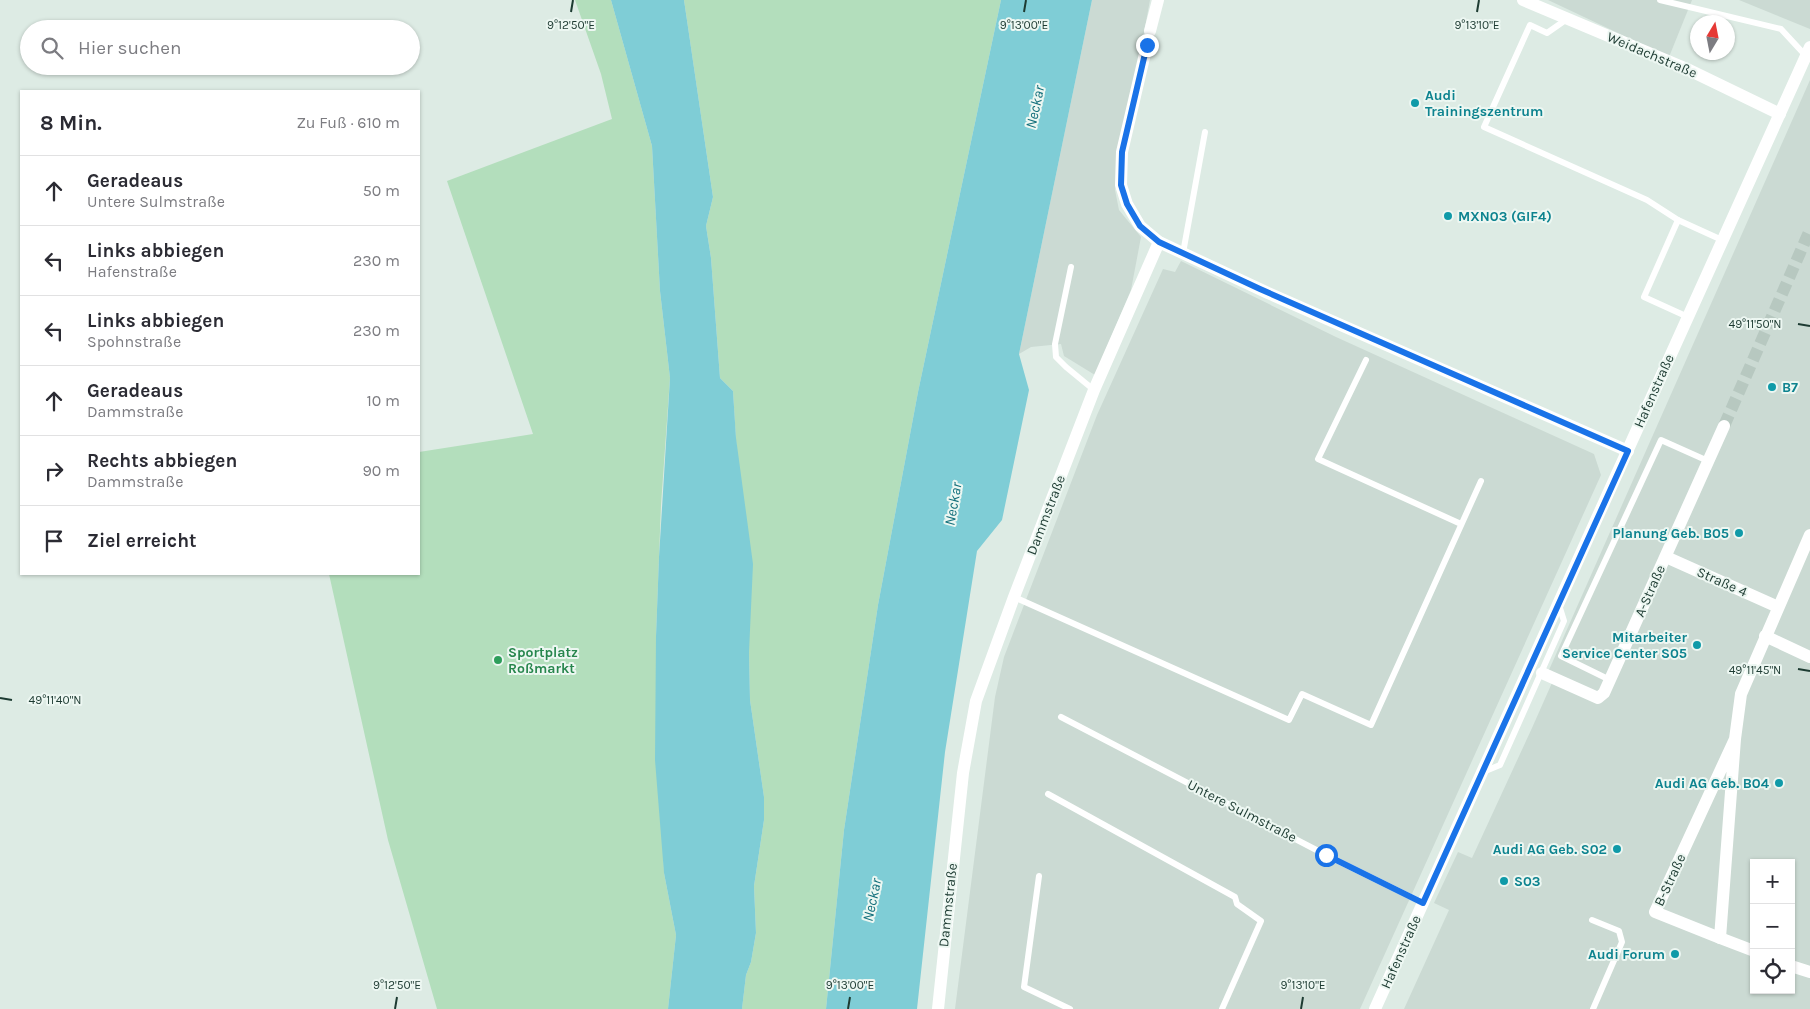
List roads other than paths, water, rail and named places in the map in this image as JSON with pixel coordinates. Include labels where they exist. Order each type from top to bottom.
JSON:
[{"type":"street","points":[[1150,31],[1158,0]]},
{"type":"street","name":"Weidachstraße","points":[[1523,0],[1687,69],[1780,114]]},
{"type":"street","points":[[1147,45],[1122,152],[1121,185],[1127,204],[1140,226],[1159,242],[1183,254],[1628,451]]},
{"type":"street","name":"Hafenstraße","points":[[1375,1009],[1808,52]]},
{"type":"street","name":"Dammstraße","points":[[938,1009],[962,782],[976,701],[1094,390],[1159,242]]},
{"type":"street","name":"A-Straße","points":[[1542,673],[1598,698],[1604,692],[1724,426]]},
{"type":"street","name":"B-Straße","points":[[1735,739],[1655,912],[1720,938],[1735,739],[1741,694],[1810,535]]},
{"type":"street","name":"Straße 4","points":[[1666,556],[1778,607]]},
{"type":"street","points":[[1765,636],[1810,657]]},
{"type":"street","points":[[1720,938],[1750,949]]},
{"type":"street","points":[[1795,967],[1810,972]]},
{"type":"lane","points":[[1660,0],[1781,29],[1808,52]]},
{"type":"lane","points":[[1567,19],[1547,33],[1530,26],[1484,127],[1647,200],[1678,220],[1722,240]]},
{"type":"lane","points":[[1183,254],[1205,132]]},
{"type":"lane","points":[[1678,220],[1644,297],[1688,316]]},
{"type":"lane","points":[[1071,267],[1055,344],[1056,357],[1094,390]]},
{"type":"lane","points":[[1366,360],[1318,459],[1461,524]]},
{"type":"lane","points":[[1610,680],[1561,656],[1661,440],[1708,461]]},
{"type":"lane","points":[[1014,597],[1289,720],[1302,694],[1371,724],[1481,481]]},
{"type":"lane","points":[[1483,772],[1500,765],[1542,673],[1564,621],[1558,604]]},
{"type":"lane","name":"Untere Sulmstraße","points":[[1061,717],[1423,903]]},
{"type":"lane","points":[[1048,794],[1235,897],[1237,904],[1261,921],[1222,1009]]},
{"type":"lane","points":[[1039,876],[1024,988],[1070,1009]]},
{"type":"lane","points":[[1592,920],[1618,931],[1622,942],[1593,1009]]},
{"type":"water","points":[[611,0],[684,0],[713,197],[706,226],[711,258],[720,378],[733,391],[736,438],[753,564],[749,652],[750,700],[764,797],[764,820],[754,886],[756,933],[751,962],[746,975],[742,1009],[668,1009],[676,935],[664,873],[655,760],[659,557],[670,378],[660,291],[652,146]]},
{"type":"water","name":"Neckar","points":[[1001,0],[1092,0],[1019,354],[1029,390],[1002,520],[977,551],[945,752],[917,1009],[826,1009],[844,830],[878,605],[918,392]]},
{"type":"tunnel","points":[[1724,426],[1810,230]]},
{"type":"place","name":"Audi Trainingszentrum","points":[[1415,103]]},
{"type":"place","name":"MXN03 (GIF4)","points":[[1448,216]]},
{"type":"place","name":"B7","points":[[1772,387]]},
{"type":"place","name":"Planung Geb. B05","points":[[1739,533]]},
{"type":"place","name":"Mitarbeiter Service Center S05","points":[[1697,645]]},
{"type":"place","name":"Sportplatz Roßmarkt","points":[[498,660]]},
{"type":"place","name":"Audi AG Geb. B04","points":[[1779,783]]},
{"type":"place","name":"Audi AG Geb. S02","points":[[1617,849]]},
{"type":"place","name":"S03","points":[[1504,881]]},
{"type":"place","name":"Audi Forum","points":[[1675,954]]}]
